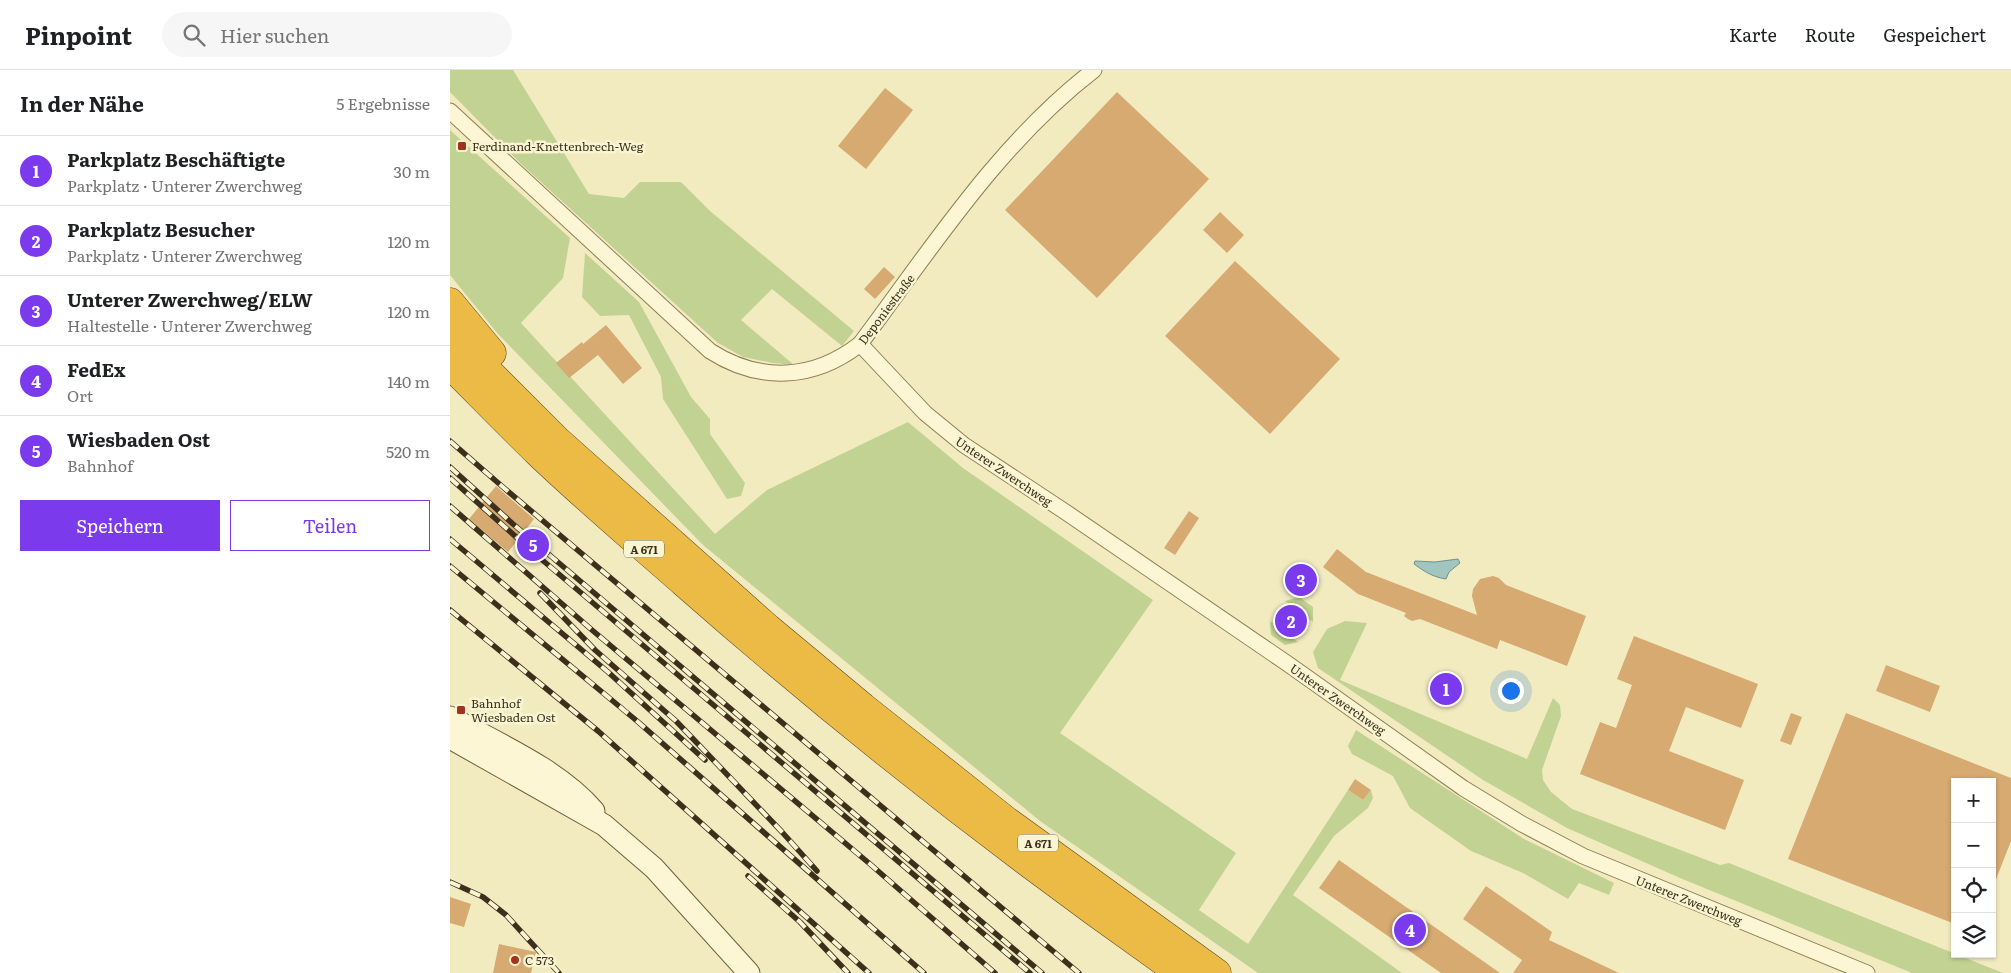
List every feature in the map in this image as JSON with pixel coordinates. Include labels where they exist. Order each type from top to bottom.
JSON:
[{"type":"highway","points":[[450,302],[518,384],[547,446]]},
{"type":"highway","name":"A 671","points":[[450,333],[547,446],[744,637],[993,837],[1180,973]]},
{"type":"highway","name":"A 671","points":[[450,365],[864,707],[1007,821],[1217,973]]},
{"type":"highway","points":[[450,388],[466,403],[547,446]]},
{"type":"main road","points":[[450,717],[604,825],[654,868],[749,973]]},
{"type":"main road","points":[[450,738],[512,762]]},
{"type":"street","name":"Deponiestraße","points":[[450,111],[694,337],[722,358],[746,368],[761,372],[792,373],[821,367],[846,355],[860,344],[973,194],[1016,142],[1056,101],[1094,70]]},
{"type":"street","name":"Unterer Zwerchweg","points":[[860,344],[925,413],[964,445],[1288,664],[1463,788],[1522,824],[1584,856],[1867,973]]},
{"type":"green space","points":[[450,70],[513,70],[589,194],[624,198],[640,182],[681,182],[710,211],[854,331],[842,346],[772,289],[741,320],[794,365],[743,357],[718,343],[520,163],[450,92]]},
{"type":"green space","points":[[450,130],[570,238],[563,278],[521,323],[715,534],[767,490],[908,422],[963,468],[1153,600],[1060,733],[1236,853],[1199,910],[1248,944],[1348,790],[1363,800],[1371,790],[1373,798],[1368,808],[1334,836],[1293,895],[1402,973],[1258,973],[1040,821],[703,545],[498,334],[450,275]]},
{"type":"green space","points":[[585,253],[639,302],[691,397],[710,419],[710,434],[745,483],[741,496],[727,499],[663,399],[661,377],[629,315],[600,316],[582,297]]},
{"type":"green space","points":[[1299,597],[1313,607],[1313,622],[1285,601]]},
{"type":"green space","points":[[1270,621],[1298,642],[1285,645],[1271,635]]},
{"type":"green space","points":[[1345,621],[1367,623],[1340,680],[1527,759],[1553,698],[1560,705],[1561,716],[1542,770],[1543,780],[1551,792],[1572,809],[1720,865],[1729,863],[1951,952],[1951,958],[1966,958],[2003,973],[1912,973],[1680,878],[1567,828],[1483,780],[1318,668],[1313,652],[1327,629]]},
{"type":"green space","points":[[1356,730],[1524,839],[1614,883],[1609,895],[1579,883],[1568,899],[1523,873],[1471,851],[1410,808],[1393,776],[1352,754],[1348,746]]},
{"type":"water","points":[[1458,559],[1460,563],[1449,572],[1446,579],[1429,574],[1414,564],[1415,561],[1435,562]]},
{"type":"building","points":[[885,88],[913,110],[866,169],[838,146]]},
{"type":"building","points":[[1117,92],[1209,179],[1097,298],[1005,210]]},
{"type":"building","points":[[1220,212],[1244,235],[1227,253],[1203,230]]},
{"type":"building","points":[[1235,261],[1340,359],[1270,434],[1165,336]]},
{"type":"building","points":[[884,267],[895,277],[875,299],[864,289]]},
{"type":"building","points":[[606,325],[642,368],[623,384],[598,355],[569,378],[556,363]]},
{"type":"building","points":[[496,486],[534,519],[508,552],[469,519]]},
{"type":"building","points":[[1189,511],[1199,518],[1175,555],[1164,548]]},
{"type":"building","points":[[1337,549],[1366,572],[1477,615],[1472,596],[1473,589],[1480,579],[1493,576],[1499,578],[1506,585],[1586,616],[1567,666],[1500,640],[1497,649],[1420,619],[1412,621],[1404,616],[1406,613],[1358,594],[1323,567]]},
{"type":"building","points":[[1634,636],[1758,684],[1741,728],[1686,707],[1669,751],[1744,780],[1725,830],[1580,774],[1600,722],[1616,728],[1632,685],[1617,679]]},
{"type":"building","points":[[1886,665],[1940,686],[1930,712],[1876,691]]},
{"type":"building","points":[[1791,713],[1802,717],[1791,745],[1780,741]]},
{"type":"building","points":[[1846,713],[2011,778],[2011,841],[1996,879],[1996,778],[1951,778],[1951,922],[1788,859]]},
{"type":"building","points":[[1355,779],[1371,790],[1363,800],[1348,790]]},
{"type":"building","points":[[1339,860],[1500,973],[1441,973],[1319,888]]},
{"type":"building","points":[[1486,886],[1552,932],[1549,940],[1619,973],[1513,973],[1522,960],[1463,919]]},
{"type":"building","points":[[450,897],[471,904],[464,927],[450,923]]},
{"type":"building","name":"C 573","points":[[499,944],[536,952],[531,973],[493,973]]},
{"type":"railway","points":[[450,441],[1079,973]]},
{"type":"railway","points":[[450,467],[513,524],[1042,973]]},
{"type":"railway","points":[[450,478],[534,553],[1030,973]]},
{"type":"railway","points":[[450,506],[592,630],[870,864],[995,973]]},
{"type":"railway","points":[[450,539],[608,672],[705,760]]},
{"type":"railway","points":[[450,566],[637,721],[924,973]]},
{"type":"railway","points":[[540,593],[595,650],[676,721],[817,871]]},
{"type":"railway","points":[[450,610],[598,731],[869,973]]},
{"type":"railway","points":[[748,876],[800,922],[848,973]]},
{"type":"railway","points":[[450,882],[483,897],[506,915],[559,973]]},
{"type":"place","name":"Ferdinand-Knettenbrech-Weg","points":[[462,146]]},
{"type":"place","name":"Wiesbaden Ost","points":[[533,545]]},
{"type":"place","name":"Unterer Zwerchweg/ELW","points":[[1301,580]]},
{"type":"place","name":"Parkplatz Besucher","points":[[1291,621]]},
{"type":"place","name":"Parkplatz Beschäftigte","points":[[1446,689]]},
{"type":"place","name":"Bahnhof Wiesbaden Ost","points":[[461,710]]},
{"type":"place","name":"FedEx","points":[[1410,930]]},
{"type":"place","name":"C 573","points":[[515,960]]}]
